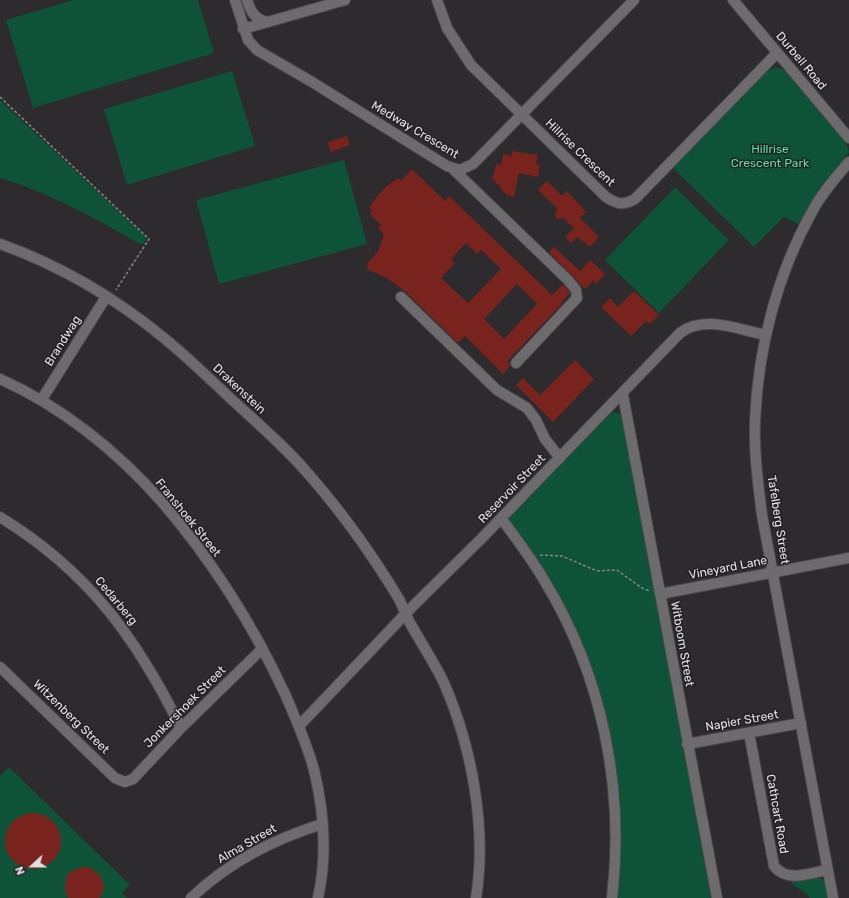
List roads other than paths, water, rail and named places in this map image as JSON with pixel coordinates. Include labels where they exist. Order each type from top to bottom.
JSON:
[{"type":"street","name":"Medway Crescent","points":[[235,0],[243,29],[250,43],[257,50],[454,170],[469,167],[634,0]]},
{"type":"street","points":[[247,0],[253,15],[260,20],[268,22]]},
{"type":"street","points":[[243,29],[346,0]]},
{"type":"street","name":"Hillrise Crescent","points":[[437,0],[447,28],[471,65],[606,197],[614,202],[624,204],[635,199],[777,53]]},
{"type":"street","name":"Durbell Road","points":[[733,0],[849,138]]},
{"type":"street","name":"Tafelberg Street","points":[[833,898],[762,514],[755,451],[755,422],[758,385],[766,335],[780,282],[813,210],[849,162]]},
{"type":"street","points":[[454,170],[533,244],[576,290],[577,298],[516,362]]},
{"type":"street","name":"Drakenstein","points":[[0,244],[75,278],[129,312],[164,338],[272,437],[310,475],[342,515],[371,555],[401,602],[443,682],[465,743],[477,812],[478,836],[476,898]]},
{"type":"street","name":"Brandwag","points":[[42,399],[106,297]]},
{"type":"street","points":[[401,297],[497,390],[527,408],[536,420],[545,438],[560,458]]},
{"type":"street","name":"Reservoir Street","points":[[299,726],[406,614],[688,327],[701,323],[714,324],[766,335]]},
{"type":"street","name":"Franshoek Street","points":[[0,379],[42,399],[95,439],[130,470],[161,502],[212,568],[262,649],[299,726],[314,770],[322,824],[323,860],[318,898]]},
{"type":"street","name":"Witboom Street","points":[[623,394],[687,744],[717,898]]},
{"type":"street","name":"Cedarberg","points":[[0,517],[30,535],[62,562],[104,604],[136,646],[158,681],[181,728]]},
{"type":"street","points":[[501,518],[528,555],[552,593],[573,634],[590,678],[601,716],[610,760],[616,809],[616,858],[612,898]]},
{"type":"street","name":"Vineyard Lane","points":[[660,594],[849,558]]},
{"type":"street","name":"Jonkershoek Street","points":[[125,782],[133,779],[181,728],[262,649]]},
{"type":"street","name":"Witzenberg Street","points":[[0,667],[115,778],[125,782]]},
{"type":"street","name":"Napier Street","points":[[687,744],[801,723]]},
{"type":"street","name":"Cathcart Road","points":[[749,733],[774,866],[781,873],[791,876],[828,870]]},
{"type":"street","name":"Alma Street","points":[[191,898],[232,866],[260,849],[288,835],[322,824]]},
{"type":"park label","name":"Hillrise Crescent Park","points":[[770,157]]}]
